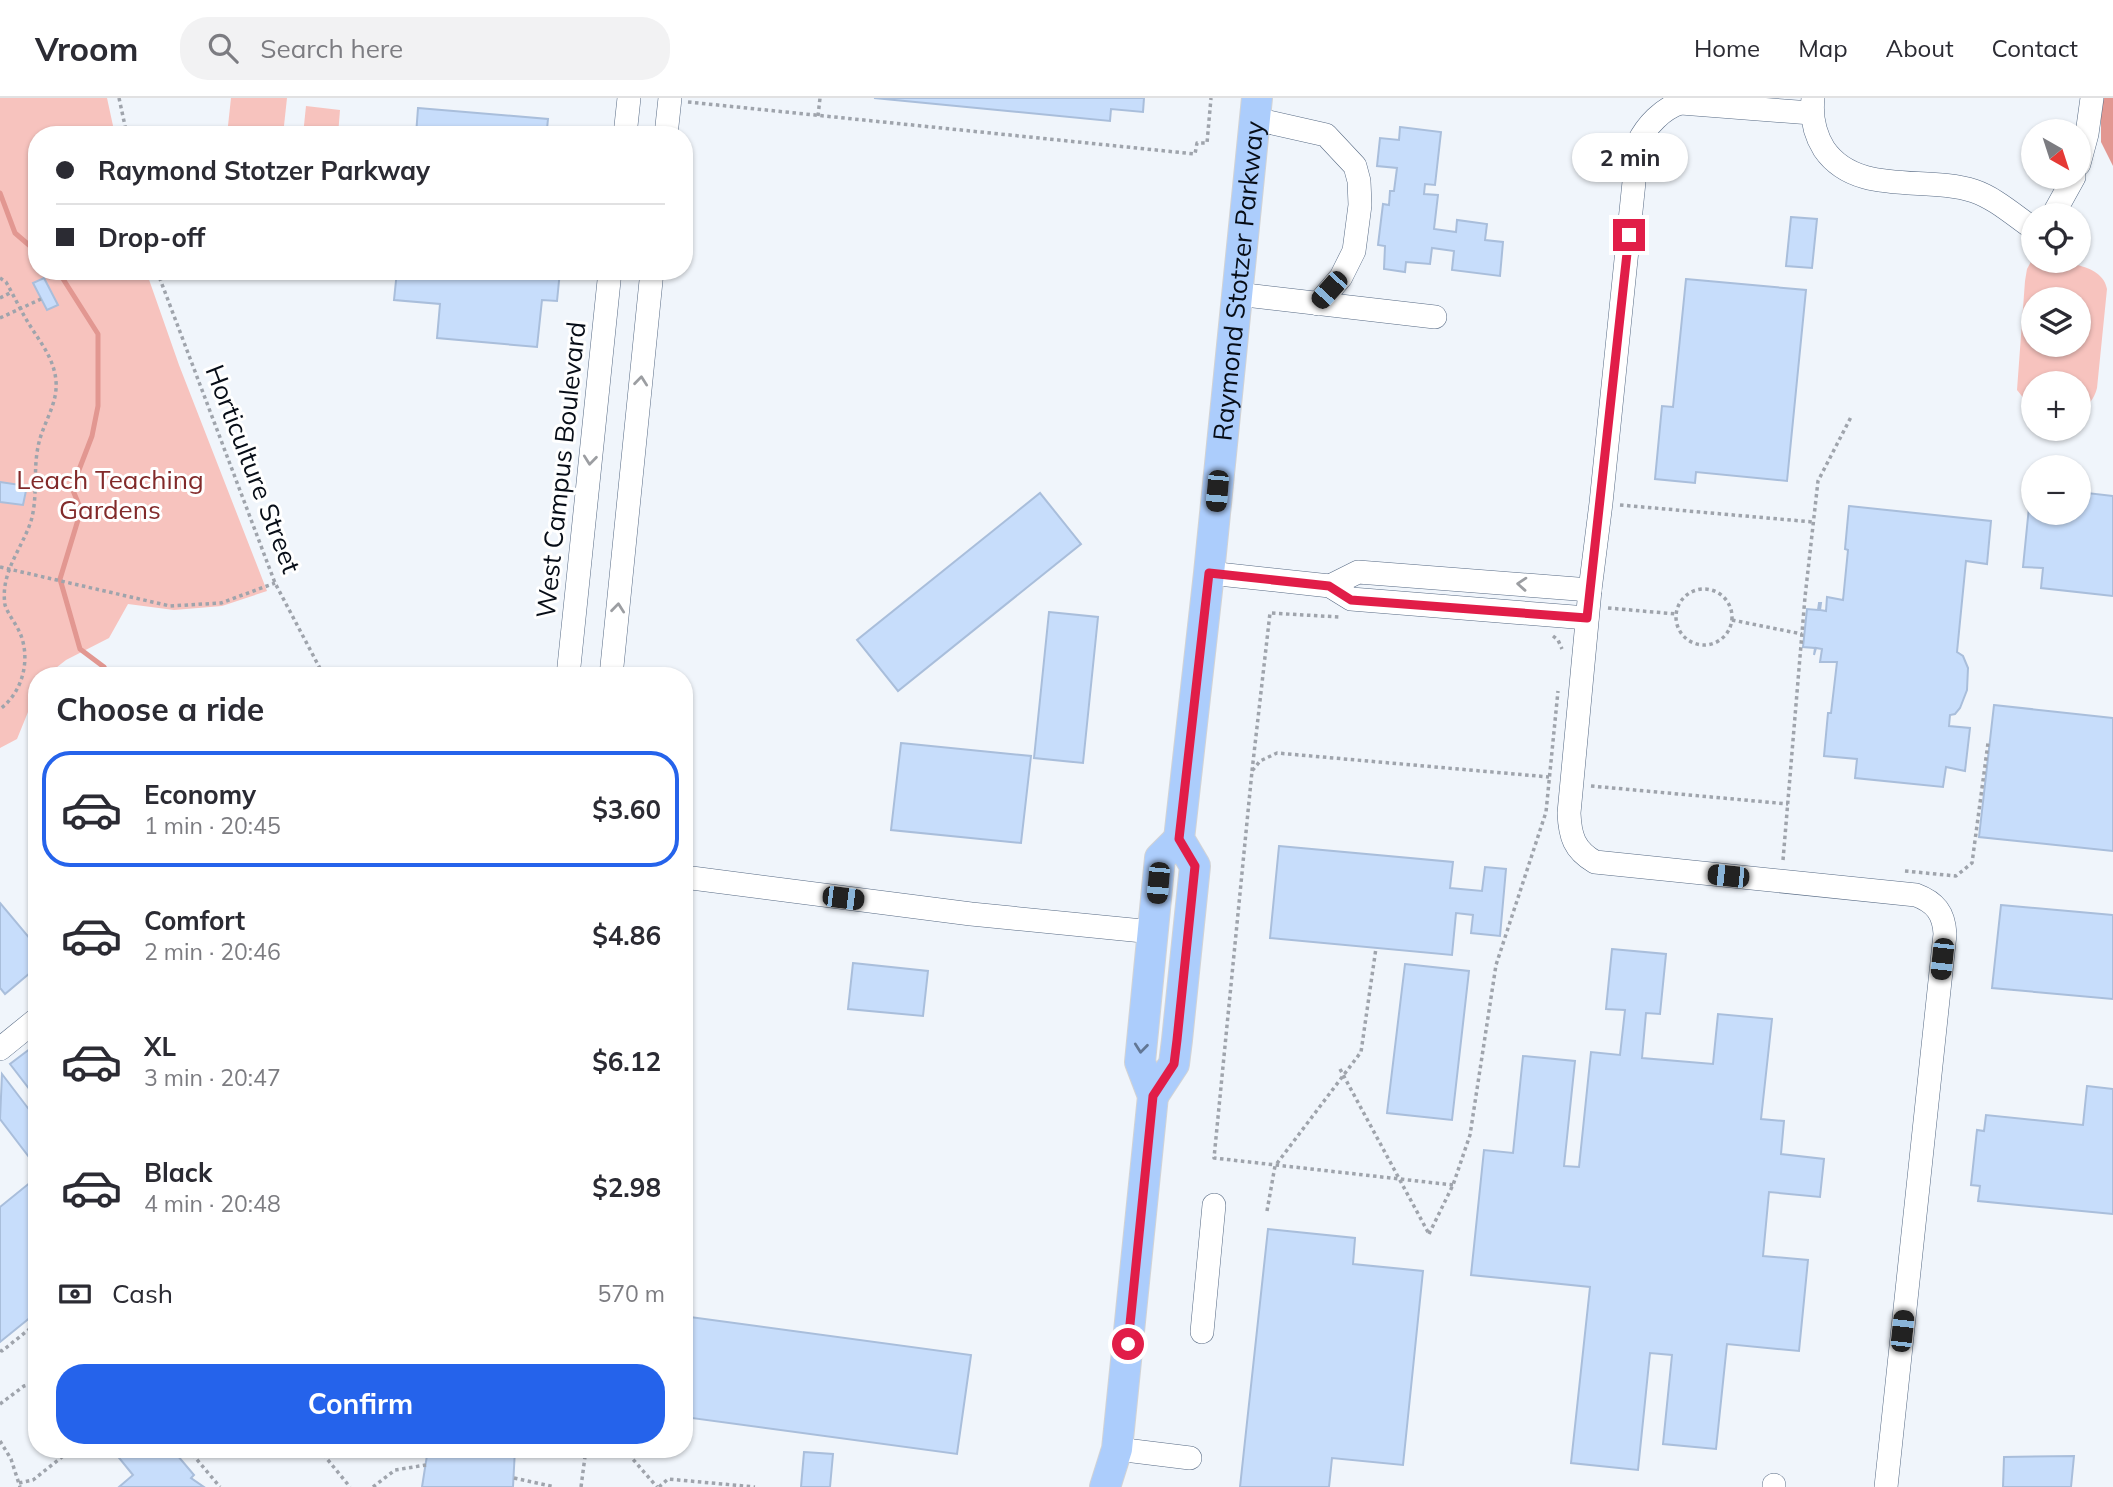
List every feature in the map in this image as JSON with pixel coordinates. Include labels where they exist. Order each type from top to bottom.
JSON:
[{"type":"main road","name":"Raymond Stotzer Parkway","points":[[1153,1096],[1174,1064],[1177,1040],[1195,866],[1179,839],[1256,109]]},
{"type":"main road","name":"Raymond Stotzer Parkway","points":[[1105,1487],[1117,1449],[1153,1096],[1140,1062],[1160,858],[1179,839]]},
{"type":"main road","points":[[1153,932],[1162,939],[1168,950],[1163,1009],[1177,1040]]},
{"type":"main road","name":"Raymond Stotzer Parkway","points":[[1117,1449],[1121,1487]]},
{"type":"street","points":[[626,126],[629,98]]},
{"type":"street","points":[[2089,119],[2092,98]]},
{"type":"street","points":[[668,126],[674,100]]},
{"type":"street","points":[[1886,1487],[1945,934],[1944,920],[1929,900],[1916,895],[1595,862],[1579,850],[1570,830],[1569,813],[1588,604],[1638,143],[1642,135],[1666,111],[1681,103],[1812,106],[1815,131],[1829,156],[1855,175],[1883,181],[1933,184],[1974,191],[2021,220]]},
{"type":"street","points":[[1256,109],[1326,135],[1354,166],[1359,181],[1360,205],[1354,251],[1341,277],[1318,304]]},
{"type":"street","name":"West Campus Boulevard","points":[[569,667],[609,280]]},
{"type":"street","points":[[612,667],[651,280]]},
{"type":"street","points":[[1237,294],[1435,317]]},
{"type":"street","points":[[1209,573],[1329,586],[1357,572],[1588,604]]},
{"type":"street","points":[[693,878],[957,912],[1153,932]]},
{"type":"street","points":[[0,1049],[28,1026]]},
{"type":"street","points":[[1202,1332],[1214,1205]]},
{"type":"street","points":[[1117,1449],[1190,1458]]},
{"type":"path","points":[[119,98],[125,126]]},
{"type":"path","points":[[818,116],[820,98]]},
{"type":"path","points":[[674,100],[1195,155],[1197,142],[1207,144],[1211,98]]},
{"type":"path","points":[[0,278],[6,282],[50,358],[56,380],[56,396],[38,445],[32,518],[5,576],[3,605],[21,635],[25,664],[16,690],[7,704],[0,709]]},
{"type":"path","name":"Horticulture Street","points":[[160,280],[275,583],[319,667]]},
{"type":"path","points":[[0,298],[12,292]]},
{"type":"path","points":[[0,318],[41,299]]},
{"type":"path","points":[[1783,861],[1818,481],[1851,417]]},
{"type":"path","points":[[1601,503],[1814,522]]},
{"type":"path","points":[[0,567],[170,606],[221,603],[275,583]]},
{"type":"path","points":[[1708,589],[1716,591],[1729,603],[1732,620],[1724,637],[1715,643],[1696,644],[1681,633],[1676,614],[1678,605],[1691,592],[1708,589]]},
{"type":"path","points":[[1588,604],[1676,614]]},
{"type":"path","points":[[1340,617],[1270,612],[1251,771],[1214,1158],[1452,1185]]},
{"type":"path","points":[[1732,620],[1802,634]]},
{"type":"path","points":[[1545,635],[1552,636],[1560,644],[1563,649],[1561,661]]},
{"type":"path","points":[[1340,1069],[1429,1234],[1452,1185],[1470,1135],[1496,965],[1546,812],[1559,686]]},
{"type":"path","points":[[1903,871],[1956,876],[1972,863],[1988,744]]},
{"type":"path","points":[[1251,771],[1260,761],[1277,753],[1788,804]]},
{"type":"path","points":[[1267,1211],[1275,1166],[1361,1052],[1376,948]]},
{"type":"path","points":[[1,1351],[28,1330]]},
{"type":"path","points":[[0,1404],[28,1385]]},
{"type":"path","points":[[0,1441],[11,1459],[20,1485],[33,1480],[61,1458]]},
{"type":"path","points":[[196,1458],[220,1487]]},
{"type":"path","points":[[326,1458],[350,1487]]},
{"type":"path","points":[[581,1487],[585,1458]]},
{"type":"path","points":[[632,1458],[658,1487],[668,1479],[755,1487]]},
{"type":"path","points":[[373,1487],[395,1470],[426,1465]]},
{"type":"path","points":[[514,1478],[555,1487]]},
{"type":"green space","name":"Leach Teaching Gardens","points":[[0,98],[107,98],[113,126],[28,126],[28,280],[149,280],[179,365],[267,591],[222,606],[174,610],[128,604],[109,638],[57,667],[28,667],[28,712],[17,739],[0,748]]},
{"type":"green space","points":[[231,98],[287,98],[284,126],[228,126]]},
{"type":"green space","points":[[306,106],[340,110],[339,126],[304,126]]},
{"type":"green space","points":[[2091,270],[2104,280],[2107,289],[2097,388],[2091,401],[2091,371],[2021,371],[2021,395],[2017,390],[2021,336],[2021,357],[2091,357],[2091,287],[2025,287],[2026,273],[2091,273]]},
{"type":"shaded area","points":[[2101,98],[2113,98],[2113,166],[2101,142]]},
{"type":"building","points":[[874,98],[1144,98],[1143,112],[1111,109],[1110,121]]},
{"type":"building","points":[[418,108],[548,119],[547,126],[417,126]]},
{"type":"building","points":[[1400,127],[1441,132],[1435,185],[1425,184],[1424,194],[1438,195],[1434,229],[1456,232],[1457,220],[1487,224],[1485,240],[1503,242],[1500,276],[1452,270],[1454,251],[1432,248],[1430,264],[1406,262],[1405,272],[1384,269],[1385,246],[1378,245],[1383,204],[1389,205],[1397,168],[1377,166],[1380,138],[1399,140]]},
{"type":"building","points":[[1791,217],[1817,219],[1812,268],[1786,266]]},
{"type":"building","points":[[1686,279],[1806,290],[1787,481],[1696,472],[1695,483],[1655,479],[1662,406],[1673,407]]},
{"type":"building","points":[[45,280],[58,305],[47,310],[33,283]]},
{"type":"building","points":[[396,280],[559,280],[557,301],[542,300],[537,347],[437,338],[440,304],[394,300]]},
{"type":"building","points":[[0,482],[27,486],[23,505],[0,502]]},
{"type":"building","points":[[1040,493],[1081,544],[898,691],[857,640]]},
{"type":"building","points":[[2091,493],[2113,496],[2113,596],[2041,588],[2043,568],[2023,567],[2027,525],[2091,525]]},
{"type":"building","points":[[1849,506],[1991,521],[1987,564],[1966,561],[1957,652],[1963,656],[1968,668],[1967,690],[1960,708],[1950,715],[1949,726],[1970,728],[1965,771],[1946,767],[1943,787],[1855,778],[1857,759],[1824,756],[1837,662],[1820,662],[1822,649],[1816,648],[1814,655],[1815,648],[1803,647],[1807,609],[1818,610],[1821,603],[1820,610],[1826,611],[1827,597],[1843,600]]},
{"type":"building","points":[[1049,612],[1098,617],[1083,763],[1034,758]]},
{"type":"building","points":[[1994,705],[2113,718],[2113,851],[1979,837]]},
{"type":"building","points":[[901,743],[1031,756],[1021,843],[891,830]]},
{"type":"building","points":[[1279,846],[1453,862],[1450,888],[1482,891],[1485,867],[1506,869],[1500,936],[1471,933],[1473,915],[1456,913],[1452,955],[1270,938]]},
{"type":"building","points":[[0,903],[28,936],[28,975],[5,994],[0,988]]},
{"type":"building","points":[[2001,905],[2113,915],[2113,999],[1992,988]]},
{"type":"building","points":[[1612,949],[1666,954],[1660,1014],[1646,1013],[1642,1058],[1713,1064],[1718,1014],[1772,1019],[1761,1119],[1784,1121],[1781,1154],[1824,1159],[1820,1197],[1769,1192],[1763,1256],[1808,1260],[1799,1351],[1727,1344],[1716,1449],[1663,1444],[1672,1355],[1650,1353],[1638,1470],[1571,1463],[1590,1287],[1471,1275],[1484,1150],[1513,1153],[1523,1056],[1575,1061],[1564,1166],[1579,1167],[1591,1052],[1620,1055],[1625,1010],[1606,1009]]},
{"type":"building","points":[[853,963],[928,971],[923,1016],[848,1009]]},
{"type":"building","points":[[1405,964],[1469,971],[1452,1120],[1387,1113]]},
{"type":"building","points":[[28,1050],[28,1087],[10,1064]]},
{"type":"building","points":[[2,1074],[28,1108],[28,1156],[0,1119]]},
{"type":"building","points":[[2087,1086],[2113,1089],[2113,1214],[1978,1201],[1980,1186],[1971,1185],[1977,1130],[1984,1131],[1986,1115],[2083,1125]]},
{"type":"building","points":[[28,1184],[28,1319],[0,1342],[0,1207]]},
{"type":"building","points":[[1268,1229],[1355,1238],[1353,1264],[1423,1271],[1403,1465],[1332,1458],[1329,1487],[1240,1487]]},
{"type":"building","points":[[693,1317],[971,1355],[957,1454],[693,1418]]},
{"type":"building","points":[[804,1452],[833,1454],[830,1487],[801,1487]]},
{"type":"building","points":[[2074,1456],[2071,1487],[2003,1487],[2004,1457]]},
{"type":"building","points":[[119,1458],[180,1458],[194,1475],[191,1478],[204,1487],[119,1487],[133,1475]]},
{"type":"building","points":[[427,1458],[515,1458],[513,1487],[422,1487]]},
{"type":"waterway","points":[[0,193],[15,233],[28,244]]},
{"type":"waterway","points":[[64,280],[98,334],[98,406],[92,436],[72,488],[81,510],[60,579],[80,649],[104,667]]},
{"type":"route","points":[[1128,1344],[1153,1096],[1174,1064],[1177,1040],[1195,866],[1179,839],[1209,573],[1329,586],[1351,600],[1587,618],[1629,235]]}]
